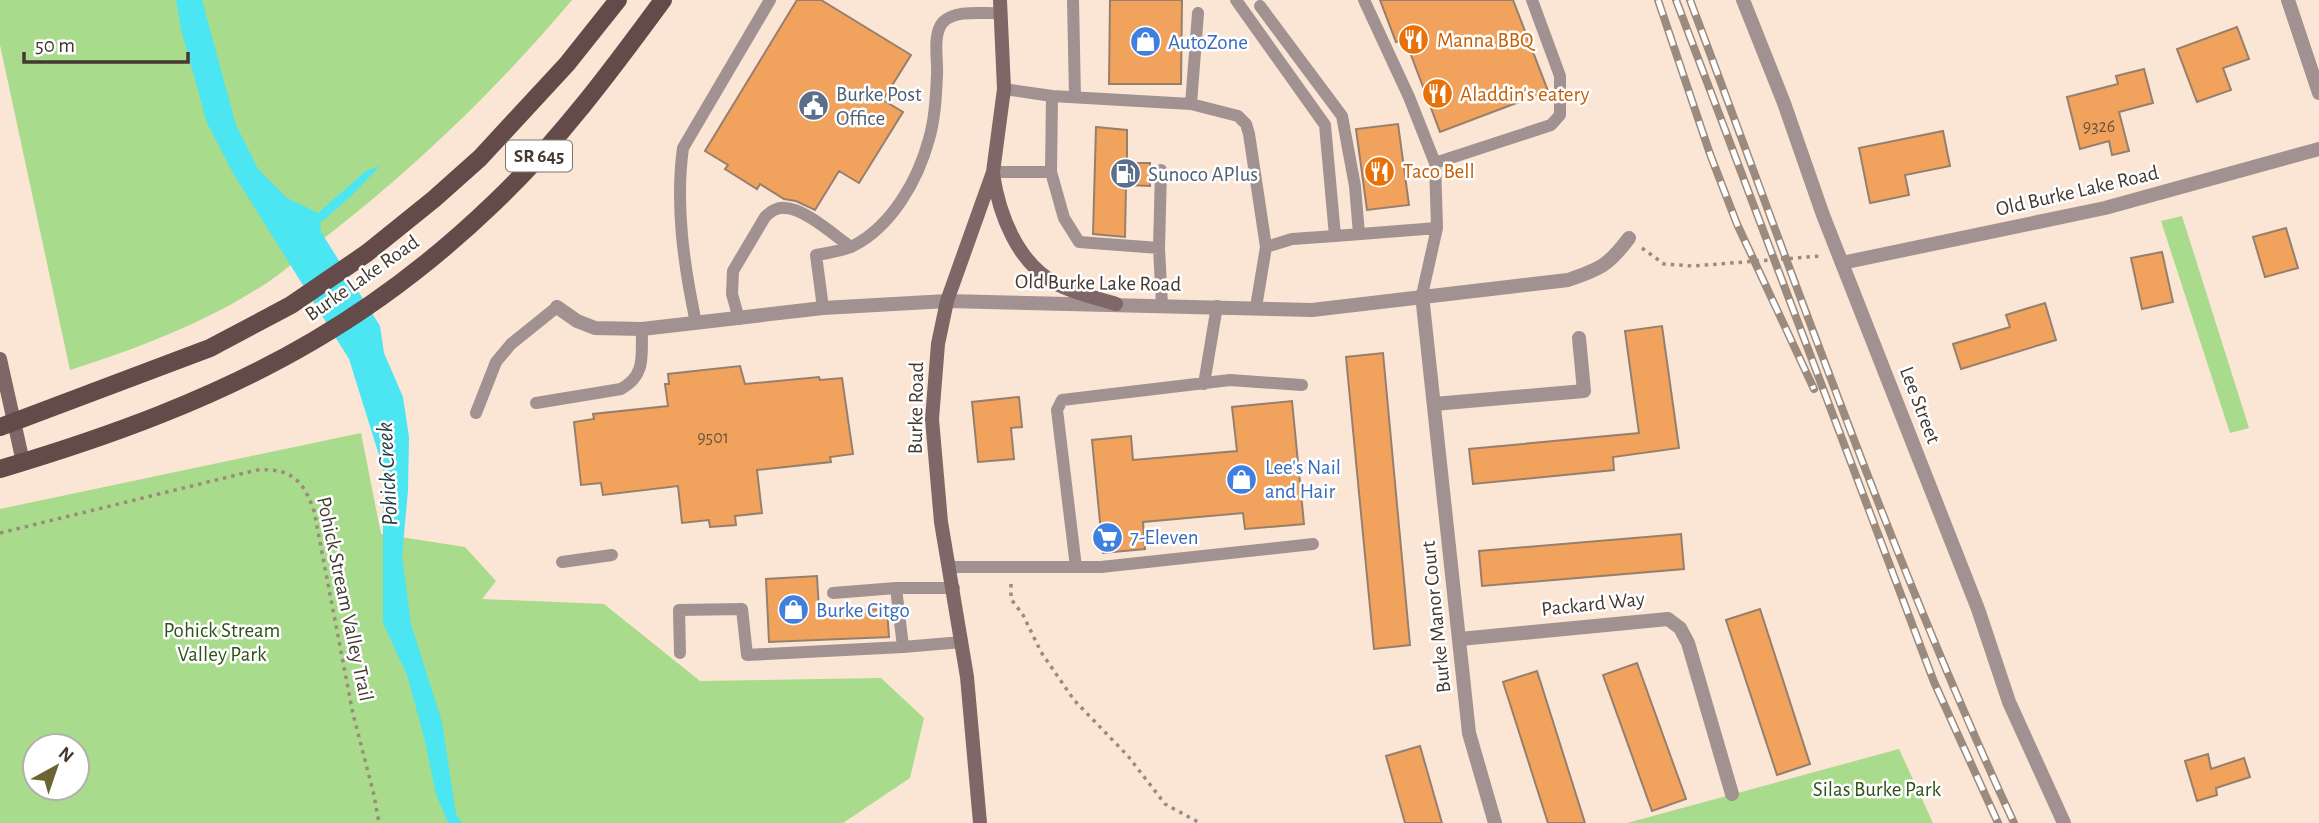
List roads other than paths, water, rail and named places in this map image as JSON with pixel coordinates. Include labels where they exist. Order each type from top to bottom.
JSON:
[{"type":"main road","name":"Burke Lake Road","points":[[7,425],[210,348],[291,305],[367,253],[480,158],[567,64],[618,0]]},
{"type":"main road","name":"Burke Lake Road","points":[[0,469],[163,414],[218,391],[314,341],[390,289],[449,244],[530,167],[582,108],[663,0]]},
{"type":"street","name":"Lee Street","points":[[1743,0],[1784,103],[1840,258],[1978,609],[2009,702],[2064,823]]},
{"type":"street","points":[[2288,0],[2319,93]]},
{"type":"street","name":"Burke Road","points":[[980,823],[962,642],[941,522],[932,419],[938,344],[947,301],[993,172],[1004,89],[1000,7]]},
{"type":"street","name":"Old Burke Lake Road","points":[[1840,258],[2105,208],[2319,149]]},
{"type":"street","points":[[993,172],[997,198],[1023,254],[1055,283],[1116,304]]},
{"type":"street","name":"Old Burke Lake Road","points":[[557,307],[577,321],[595,328],[642,328],[823,308],[947,301],[1312,310],[1568,280],[1600,269],[1629,238]]},
{"type":"street","name":"Burke Manor Court","points":[[1422,295],[1469,733],[1495,823]]},
{"type":"street","points":[[1434,404],[1584,391],[1579,338]]},
{"type":"street","points":[[0,359],[7,425],[23,462]]},
{"type":"street","name":"Packard Way","points":[[1460,639],[1668,619],[1680,628],[1688,643],[1732,794]]},
{"type":"lane","points":[[695,323],[682,245],[683,148],[770,0]]},
{"type":"lane","points":[[1073,0],[1076,97]]},
{"type":"lane","points":[[1236,0],[1325,125],[1335,236]]},
{"type":"lane","points":[[1364,0],[1409,97],[1435,163],[1437,228],[1422,295]]},
{"type":"lane","points":[[1435,163],[1551,125],[1560,115],[1560,76],[1532,0]]},
{"type":"lane","points":[[1260,6],[1342,116],[1355,186],[1359,234]]},
{"type":"lane","points":[[823,308],[816,256],[851,247],[872,234],[888,218],[913,181],[929,139],[937,82],[937,38],[942,24],[951,16],[1000,7]]},
{"type":"lane","points":[[1191,104],[1198,13]]},
{"type":"lane","points":[[1004,89],[1052,96],[1191,104],[1238,116],[1246,124],[1266,247],[1256,307]]},
{"type":"lane","points":[[1052,96],[1051,173],[1064,218],[1079,242],[1159,248]]},
{"type":"lane","points":[[1161,170],[1161,305]]},
{"type":"lane","points":[[993,172],[1051,173]]},
{"type":"lane","points":[[738,319],[732,294],[733,271],[765,217],[772,211],[783,207],[803,214],[851,247]]},
{"type":"lane","points":[[1266,247],[1292,240],[1437,228]]},
{"type":"lane","points":[[1204,384],[1217,306]]},
{"type":"lane","points":[[476,412],[496,362],[511,344],[557,307]]},
{"type":"lane","points":[[536,403],[621,389],[632,383],[640,372],[642,328]]},
{"type":"lane","points":[[1076,567],[1057,410],[1062,400],[1230,380],[1302,385]]},
{"type":"lane","points":[[950,567],[1101,567],[1313,544]]},
{"type":"lane","points":[[562,562],[611,555]]},
{"type":"lane","points":[[833,593],[895,588],[954,589]]},
{"type":"lane","points":[[895,588],[903,648]]},
{"type":"lane","points":[[680,653],[678,610],[742,608],[747,655],[903,648],[962,642]]},
{"type":"water","name":"Pohick Creek","points":[[176,0],[202,0],[236,125],[258,169],[287,198],[318,213],[366,171],[380,166],[320,223],[321,232],[380,326],[384,353],[403,397],[409,437],[408,491],[402,556],[411,624],[442,722],[456,814],[462,823],[448,823],[436,794],[407,675],[383,623],[383,468],[349,359],[233,173],[207,123],[181,29]]},
{"type":"railway","points":[[1658,0],[1710,154],[1737,224],[1814,389]]},
{"type":"railway","points":[[1676,0],[1934,682],[1998,823]]},
{"type":"railway","points":[[1690,0],[1884,518],[2014,823]]},
{"type":"place","name":"Manna BBQ","points":[[1414,40]]},
{"type":"place","name":"AutoZone","points":[[1145,42]]},
{"type":"place","name":"Aladdin's eatery","points":[[1437,94]]},
{"type":"place","name":"Burke Post Office","points":[[813,106]]},
{"type":"place","name":"Taco Bell","points":[[1380,171]]},
{"type":"place","name":"Sunoco APlus","points":[[1125,174]]},
{"type":"place","name":"Lee's Nail and Hair","points":[[1242,479]]},
{"type":"place","name":"7-Eleven","points":[[1107,537]]},
{"type":"place","name":"Burke Citgo","points":[[793,610]]},
{"type":"park label","name":"Pohick Stream Valley Park","points":[[222,642]]},
{"type":"park label","name":"Silas Burke Park","points":[[1877,789]]}]
